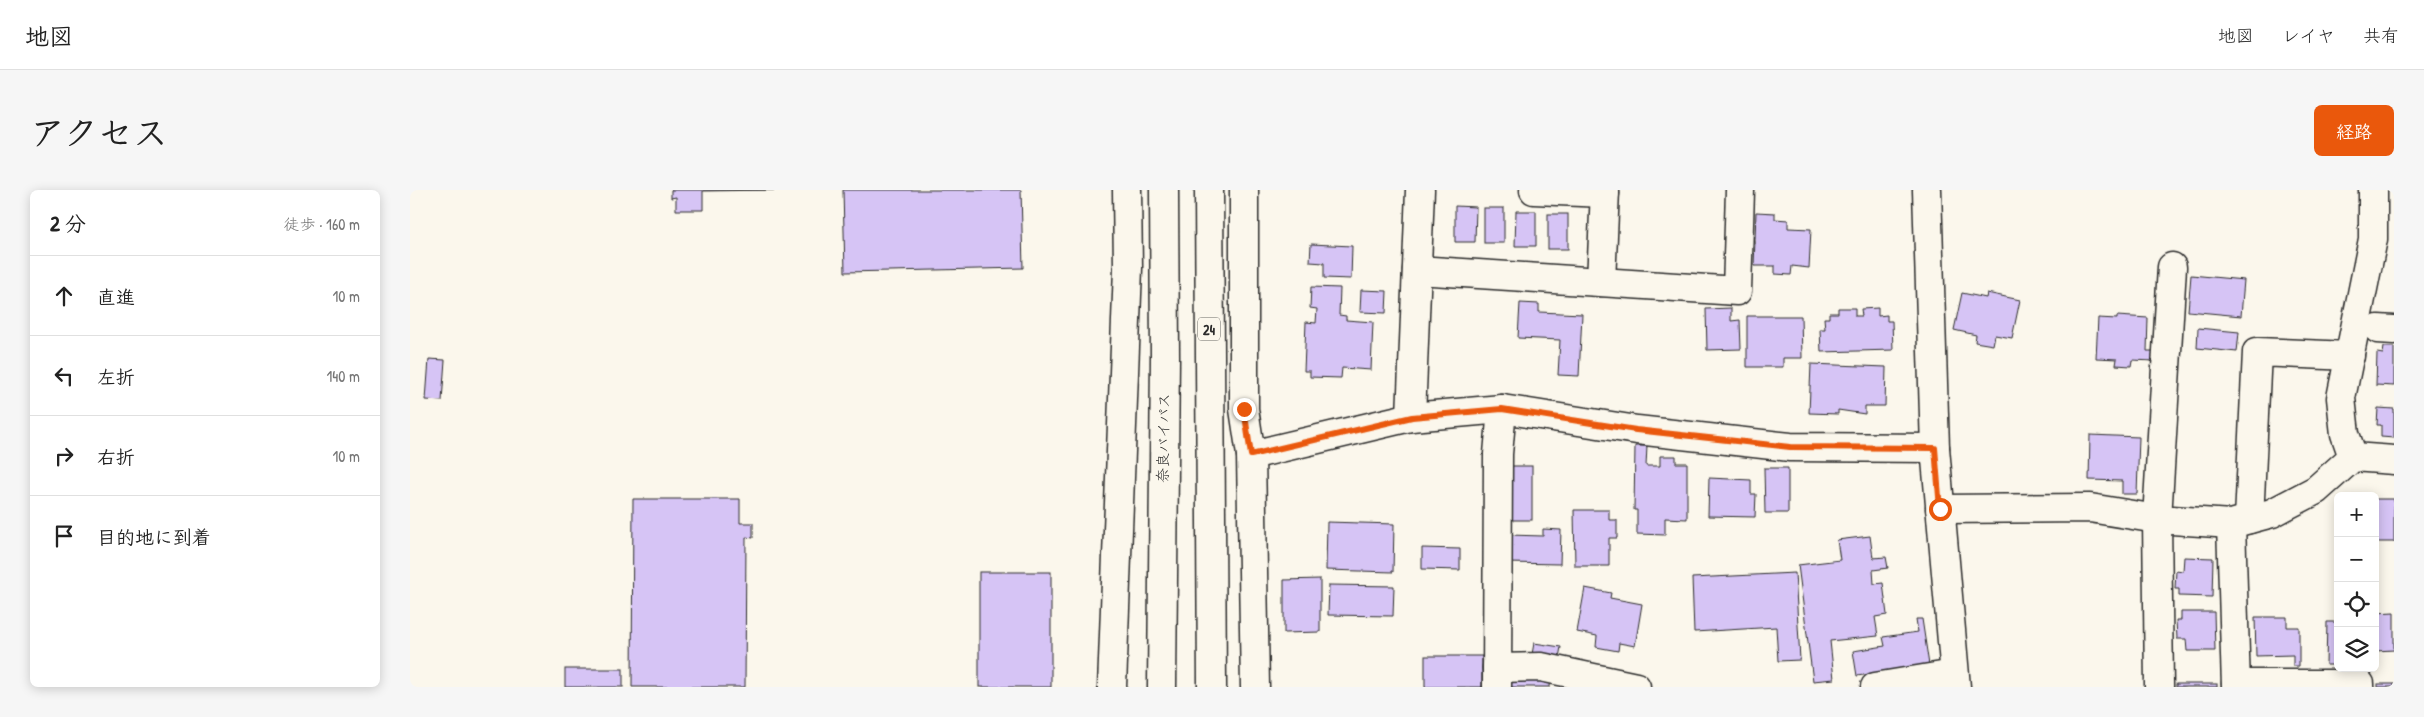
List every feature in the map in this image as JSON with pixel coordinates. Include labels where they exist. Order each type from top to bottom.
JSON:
[{"type":"main road","points":[[1112,687],[1128,268],[1127,190]]},
{"type":"main road","name":"奈良バイパス","points":[[1162,687],[1164,190]]},
{"type":"main road","name":"24","points":[[1209,190],[1212,687]]},
{"type":"main road","points":[[1244,190],[1244,409],[1251,455],[1255,687]]},
{"type":"main road","points":[[1412,417],[1420,190]]},
{"type":"main road","points":[[1534,190],[1605,191],[1601,282]]},
{"type":"main road","points":[[1417,270],[1737,291],[1740,190]]},
{"type":"main road","points":[[1875,687],[1955,680],[1935,448],[1927,190]]},
{"type":"main road","points":[[2353,457],[2345,434],[2341,398],[2373,238],[2373,190]]},
{"type":"main road","points":[[2159,687],[2157,519],[2172,267]]},
{"type":"main road","points":[[2350,356],[2257,352],[2240,521],[2236,686],[2360,684],[2360,687]]},
{"type":"main road","points":[[1251,455],[1412,417],[1502,409],[1636,430],[1790,447],[1935,448]]},
{"type":"main road","points":[[1502,409],[1498,454],[1497,678],[1541,667],[1636,687]]},
{"type":"main road","points":[[1940,509],[2090,508],[2157,519],[2240,521],[2272,512],[2316,490],[2353,457],[2394,460]]},
{"type":"building","points":[[671,190],[775,190],[703,191],[703,210],[676,210],[676,197],[671,198]]},
{"type":"building","points":[[843,190],[1021,190],[1023,268],[845,272]]},
{"type":"building","points":[[1455,206],[1476,207],[1475,242],[1455,242]]},
{"type":"building","points":[[1484,208],[1504,208],[1504,243],[1484,243]]},
{"type":"building","points":[[1516,211],[1536,211],[1536,246],[1515,246]]},
{"type":"building","points":[[1756,212],[1775,213],[1775,219],[1788,220],[1788,228],[1811,229],[1809,268],[1792,266],[1791,275],[1775,274],[1775,266],[1754,266]]},
{"type":"building","points":[[1548,214],[1568,214],[1568,249],[1548,249]]},
{"type":"building","points":[[1311,244],[1352,246],[1351,279],[1324,278],[1324,263],[1310,262]]},
{"type":"building","points":[[2191,275],[2244,280],[2241,316],[2188,311]]},
{"type":"building","points":[[1311,287],[1340,288],[1339,315],[1346,316],[1346,320],[1373,322],[1371,370],[1342,368],[1341,378],[1310,377],[1310,371],[1304,371],[1306,322],[1316,323],[1317,309],[1310,308]]},
{"type":"building","points":[[1361,290],[1387,291],[1386,313],[1360,312]]},
{"type":"building","points":[[1962,293],[1986,298],[1987,293],[2020,300],[2012,338],[1995,335],[1993,345],[1975,342],[1976,335],[1954,330]]},
{"type":"building","points":[[1520,303],[1539,304],[1539,312],[1582,314],[1579,376],[1558,375],[1560,340],[1518,338]]},
{"type":"building","points":[[1731,308],[1731,321],[1740,320],[1741,349],[1707,350],[1706,309]]},
{"type":"building","points":[[1838,308],[1855,308],[1855,316],[1862,316],[1861,309],[1878,308],[1878,316],[1887,315],[1887,321],[1892,321],[1893,350],[1821,352],[1820,329],[1825,329],[1824,318],[1829,318],[1829,313],[1838,313]]},
{"type":"building","points":[[1747,316],[1801,316],[1802,358],[1783,358],[1783,367],[1747,367]]},
{"type":"building","points":[[2117,316],[2148,318],[2147,351],[2154,351],[2154,361],[2132,360],[2131,366],[2116,365],[2117,359],[2096,358],[2098,318],[2117,319]]},
{"type":"building","points":[[2198,328],[2239,332],[2237,352],[2197,348]]},
{"type":"building","points":[[2384,347],[2394,347],[2394,386],[2376,385],[2377,353],[2383,354]]},
{"type":"building","points":[[429,359],[445,360],[442,401],[426,400]]},
{"type":"building","points":[[1811,364],[1886,367],[1885,406],[1865,406],[1865,414],[1838,410],[1838,414],[1809,413]]},
{"type":"building","points":[[2378,408],[2394,409],[2394,438],[2381,437],[2381,425],[2377,425]]},
{"type":"building","points":[[2090,435],[2139,437],[2137,494],[2122,494],[2122,481],[2089,480]]},
{"type":"building","points":[[1635,446],[1647,446],[1646,466],[1660,466],[1660,456],[1676,456],[1676,463],[1687,463],[1687,519],[1665,518],[1665,535],[1637,534],[1637,510],[1634,510]]},
{"type":"building","points":[[1510,466],[1532,466],[1532,520],[1510,520]]},
{"type":"building","points":[[1764,468],[1788,468],[1788,513],[1765,513]]},
{"type":"building","points":[[1709,478],[1751,480],[1751,494],[1756,494],[1755,517],[1708,516]]},
{"type":"building","points":[[633,499],[740,499],[740,523],[753,523],[753,538],[746,537],[745,687],[632,687]]},
{"type":"building","points":[[2379,499],[2394,499],[2394,542],[2379,542]]},
{"type":"building","points":[[1574,510],[1609,510],[1609,520],[1617,520],[1617,538],[1609,538],[1609,566],[1575,566]]},
{"type":"building","points":[[1327,522],[1394,524],[1393,572],[1326,570]]},
{"type":"building","points":[[1543,529],[1561,530],[1560,564],[1507,563],[1508,535],[1543,536]]},
{"type":"building","points":[[1870,536],[1873,558],[1886,557],[1888,568],[1873,570],[1874,584],[1883,583],[1887,615],[1875,617],[1878,636],[1830,641],[1834,679],[1813,681],[1798,565],[1840,560],[1837,540]]},
{"type":"building","points":[[1422,548],[1460,549],[1460,570],[1422,569]]},
{"type":"building","points":[[2184,557],[2213,558],[2212,597],[2179,596],[2179,589],[2175,589],[2176,570],[2183,571]]},
{"type":"building","points":[[979,572],[1051,572],[1051,687],[979,687]]},
{"type":"building","points":[[1795,573],[1800,660],[1778,661],[1776,627],[1694,632],[1692,578]]},
{"type":"building","points":[[1320,579],[1320,632],[1284,633],[1284,580]]},
{"type":"building","points":[[1329,585],[1394,586],[1393,616],[1328,615]]},
{"type":"building","points":[[1585,588],[1611,593],[1610,598],[1642,604],[1635,646],[1619,643],[1618,651],[1596,647],[1597,636],[1577,632]]},
{"type":"building","points":[[2181,612],[2214,612],[2215,651],[2187,651],[2186,639],[2177,639],[2176,620],[2181,620]]},
{"type":"building","points":[[2394,612],[2394,650],[2379,651],[2379,613]]},
{"type":"building","points":[[2255,617],[2287,617],[2287,627],[2299,627],[2299,666],[2293,666],[2293,655],[2256,656]]},
{"type":"building","points":[[1916,619],[1922,619],[1929,665],[1857,676],[1853,651],[1885,646],[1883,637],[1918,632]]},
{"type":"building","points":[[2327,622],[2334,622],[2334,665],[2326,665]]},
{"type":"building","points":[[1534,643],[1561,647],[1558,663],[1531,660]]},
{"type":"building","points":[[1425,656],[1482,656],[1482,687],[1425,687]]},
{"type":"building","points":[[565,669],[623,669],[623,687],[565,687]]},
{"type":"building","points":[[1551,677],[1550,687],[1511,687],[1511,680]]},
{"type":"building","points":[[2176,684],[2217,684],[2217,687],[2176,687]]},
{"type":"building","points":[[2378,684],[2394,684],[2394,687],[2378,687]]},
{"type":"route","points":[[1244,409],[1251,455],[1412,417],[1502,409],[1636,430],[1790,447],[1935,448],[1940,509]]}]
